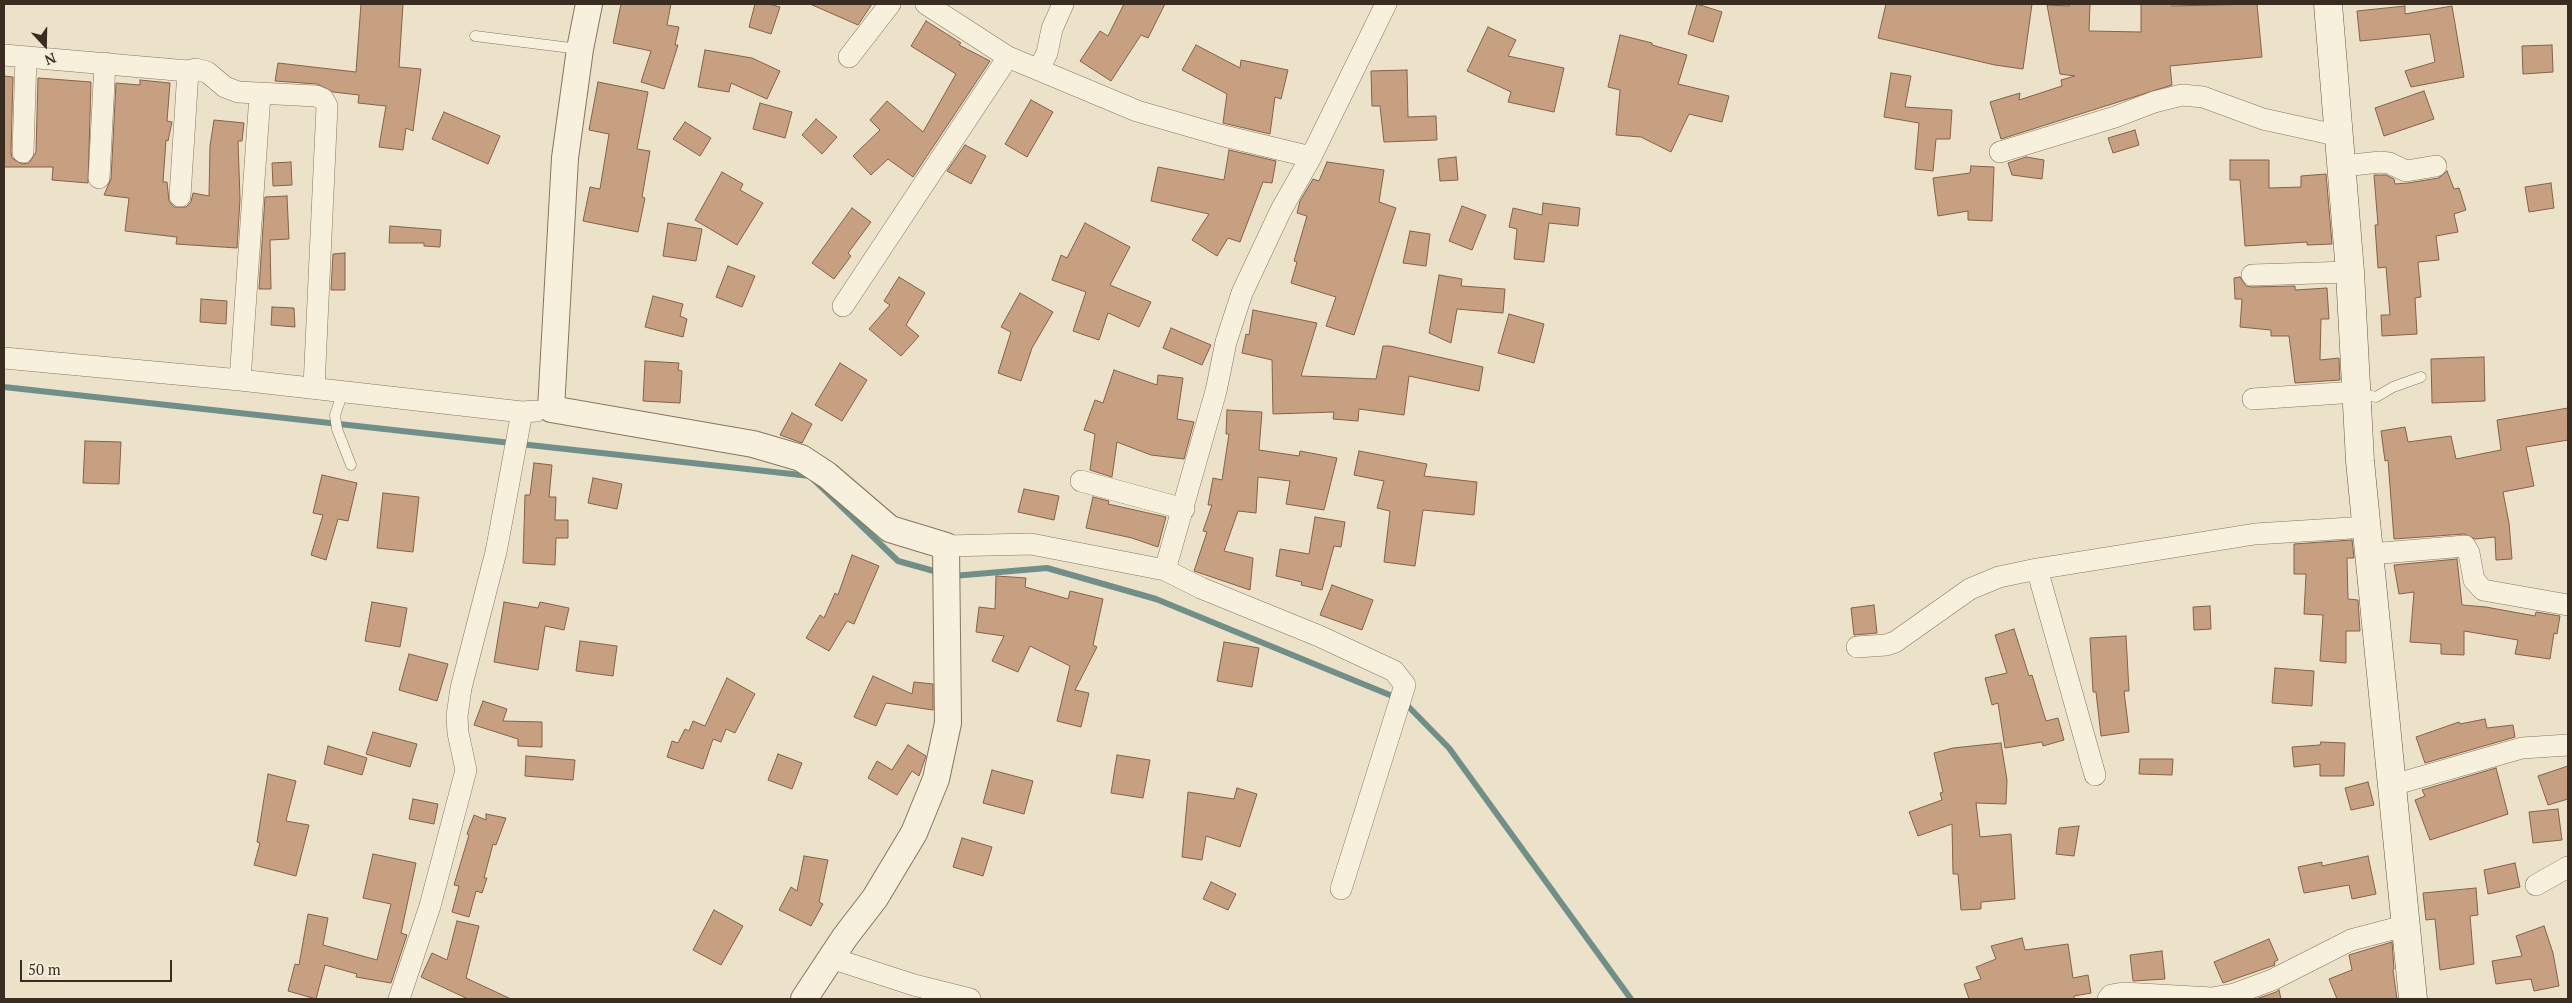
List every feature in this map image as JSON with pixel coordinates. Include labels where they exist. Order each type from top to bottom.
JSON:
[{"type":"main road","points":[[2328,4],[2343,166],[2355,392],[2393,785],[2404,926],[2413,999]]},
{"type":"street","points":[[551,409],[565,158],[580,49],[589,4]]},
{"type":"street","points":[[849,57],[890,4]]},
{"type":"street","points":[[926,4],[1008,57],[1138,112],[1311,157]]},
{"type":"street","points":[[1039,69],[1047,52],[1052,29],[1063,4]]},
{"type":"street","points":[[1165,570],[1184,509],[1216,391],[1226,342],[1242,293],[1281,210],[1311,157],[1386,4]]},
{"type":"street","points":[[4,55],[188,71],[196,69],[206,72],[232,90],[260,95],[320,97],[327,106],[314,388]]},
{"type":"street","points":[[23,152],[26,57]]},
{"type":"street","points":[[843,306],[1008,57]]},
{"type":"street","points":[[99,178],[105,63]]},
{"type":"street","points":[[180,196],[188,71]]},
{"type":"street","points":[[240,380],[260,95]]},
{"type":"street","points":[[2000,152],[2115,117],[2154,102],[2182,95],[2203,97],[2262,119],[2340,136]]},
{"type":"street","points":[[2343,166],[2380,162],[2389,163],[2406,170],[2436,166]]},
{"type":"street","points":[[2252,274],[2350,272]]},
{"type":"street","points":[[4,358],[314,388],[521,416],[551,409],[753,444],[801,458],[827,475],[890,529],[946,549],[1031,544],[1165,570],[1384,665],[1399,676],[1405,685],[1341,889]]},
{"type":"street","points":[[2253,399],[2355,392]]},
{"type":"street","points":[[399,999],[430,906],[466,770],[458,734],[457,716],[461,688],[496,552],[521,416]]},
{"type":"street","points":[[1081,481],[1184,509]]},
{"type":"street","points":[[1857,647],[1886,646],[1895,642],[1970,589],[1999,577],[2037,569],[2255,534],[2367,527]]},
{"type":"street","points":[[2370,554],[2465,546],[2469,553],[2474,580],[2483,590],[2568,605]]},
{"type":"street","points":[[804,999],[875,898],[914,833],[936,779],[948,723],[946,549]]},
{"type":"street","points":[[2037,569],[2095,775]]},
{"type":"street","points":[[2393,785],[2522,748],[2568,745]]},
{"type":"street","points":[[2536,885],[2568,867]]},
{"type":"street","points":[[2108,999],[2111,995],[2123,993],[2212,999],[2234,994],[2272,980],[2351,940],[2404,926]]},
{"type":"street","points":[[832,958],[914,985],[970,999]]},
{"type":"lane","points":[[475,36],[580,49]]},
{"type":"lane","points":[[2355,392],[2376,398],[2393,387],[2421,377]]},
{"type":"lane","points":[[343,392],[335,415],[337,429],[350,465]]},
{"type":"building","points":[[361,4],[403,4],[399,67],[421,69],[413,131],[406,128],[403,150],[379,147],[386,106],[358,103],[359,95],[333,92],[317,84],[275,81],[278,63],[356,72]]},
{"type":"building","points":[[621,4],[671,4],[667,25],[679,27],[675,45],[678,45],[664,89],[641,82],[651,51],[613,43]]},
{"type":"building","points":[[755,4],[769,4],[780,7],[771,34],[749,27]]},
{"type":"building","points":[[810,4],[872,4],[858,25]]},
{"type":"building","points":[[1124,4],[1165,4],[1148,38],[1141,35],[1111,81],[1080,61],[1100,31],[1108,36]]},
{"type":"building","points":[[1697,4],[1722,12],[1713,42],[1688,34]]},
{"type":"building","points":[[1886,4],[2032,4],[2023,69],[1995,65],[1878,38]]},
{"type":"building","points":[[2069,4],[2090,4],[2089,31],[2141,32],[2141,4],[2172,4],[2172,6],[2257,4],[2262,57],[2170,66],[2172,85],[2001,139],[1990,102],[2020,93],[2019,100],[2062,86],[2061,80],[2075,76],[2060,74],[2047,5],[2069,6]]},
{"type":"building","points":[[2405,6],[2405,14],[2452,6],[2464,77],[2411,87],[2405,71],[2435,62],[2430,34],[2360,41],[2357,11]]},
{"type":"building","points":[[926,21],[961,43],[959,45],[990,61],[913,177],[888,159],[871,175],[853,156],[880,130],[870,120],[887,101],[923,132],[956,74],[911,46]]},
{"type":"building","points":[[1488,27],[1516,40],[1508,56],[1564,68],[1554,112],[1508,102],[1511,92],[1467,71]]},
{"type":"building","points":[[1620,35],[1687,55],[1678,84],[1729,96],[1722,122],[1689,114],[1671,152],[1641,137],[1616,135],[1620,90],[1608,87]]},
{"type":"building","points":[[1196,45],[1240,68],[1241,60],[1288,70],[1281,99],[1275,97],[1270,134],[1223,123],[1227,94],[1182,70]]},
{"type":"building","points":[[2552,45],[2553,72],[2523,74],[2522,46]]},
{"type":"building","points":[[705,50],[752,58],[780,71],[767,99],[731,83],[729,92],[698,87]]},
{"type":"building","points":[[1407,70],[1408,117],[1436,116],[1437,140],[1384,142],[1380,106],[1372,106],[1371,71]]},
{"type":"building","points":[[1891,73],[1911,76],[1905,107],[1952,110],[1950,139],[1936,139],[1933,171],[1915,169],[1919,123],[1884,117]]},
{"type":"building","points":[[4,76],[13,77],[11,152],[12,158],[22,164],[29,163],[36,152],[38,78],[91,82],[88,183],[52,180],[53,167],[4,167]]},
{"type":"building","points":[[140,80],[170,83],[167,121],[172,122],[168,141],[166,140],[163,182],[167,182],[169,201],[174,207],[186,207],[191,202],[193,193],[209,196],[210,146],[214,120],[244,123],[242,141],[238,141],[240,199],[237,248],[176,244],[177,237],[125,231],[129,198],[104,195],[111,179],[116,83],[140,85]]},
{"type":"building","points":[[598,82],[648,92],[637,149],[650,151],[642,197],[645,198],[638,232],[583,221],[590,187],[600,189],[609,134],[589,130]]},
{"type":"building","points":[[2424,91],[2434,119],[2384,136],[2375,108]]},
{"type":"building","points":[[1031,100],[1053,112],[1027,157],[1005,144]]},
{"type":"building","points":[[760,103],[792,112],[785,138],[753,129]]},
{"type":"building","points":[[444,112],[500,136],[488,164],[432,139]]},
{"type":"building","points":[[816,119],[837,137],[822,154],[802,135]]},
{"type":"building","points":[[685,122],[711,138],[700,156],[673,139]]},
{"type":"building","points":[[2135,130],[2139,145],[2113,153],[2108,138]]},
{"type":"building","points":[[965,145],[986,156],[971,184],[947,171]]},
{"type":"building","points":[[1229,150],[1276,161],[1272,183],[1263,182],[1240,242],[1228,238],[1217,256],[1192,240],[1209,214],[1151,201],[1158,167],[1224,180]]},
{"type":"building","points":[[1456,157],[1458,180],[1440,181],[1438,159]]},
{"type":"building","points":[[2026,157],[2044,160],[2042,179],[2012,175],[2008,163]]},
{"type":"building","points":[[2230,160],[2269,160],[2269,188],[2301,187],[2301,176],[2326,174],[2332,244],[2307,245],[2307,242],[2245,246],[2240,180],[2230,180]]},
{"type":"building","points":[[291,162],[292,185],[273,186],[272,163]]},
{"type":"building","points":[[1327,162],[1384,170],[1379,202],[1396,208],[1354,335],[1326,326],[1336,297],[1291,283],[1297,262],[1294,261],[1307,216],[1297,213],[1300,201],[1313,179],[1319,181]]},
{"type":"building","points":[[1971,166],[1994,167],[1992,221],[1968,220],[1968,211],[1938,216],[1933,178],[1970,173]]},
{"type":"building","points":[[2447,171],[2454,189],[2459,188],[2466,210],[2454,214],[2458,232],[2436,236],[2439,260],[2418,262],[2421,297],[2415,298],[2417,334],[2382,336],[2381,315],[2390,315],[2386,267],[2378,268],[2375,225],[2378,225],[2374,175],[2386,175],[2394,179],[2395,184],[2439,178]]},
{"type":"building","points":[[722,172],[743,184],[740,190],[763,203],[737,245],[695,220]]},
{"type":"building","points":[[2551,183],[2554,208],[2529,212],[2525,187]]},
{"type":"building","points":[[287,196],[289,239],[270,240],[271,289],[259,289],[265,197]]},
{"type":"building","points":[[1543,203],[1580,208],[1578,226],[1549,223],[1544,262],[1514,259],[1517,229],[1509,227],[1513,208],[1542,215]]},
{"type":"building","points":[[1462,206],[1486,215],[1472,250],[1449,241]]},
{"type":"building","points":[[852,208],[871,222],[848,253],[851,256],[834,279],[812,263]]},
{"type":"building","points":[[668,223],[702,229],[696,261],[663,256]]},
{"type":"building","points":[[1085,223],[1130,247],[1110,285],[1151,302],[1139,327],[1108,313],[1099,340],[1073,331],[1086,292],[1052,280],[1061,255],[1067,258]]},
{"type":"building","points":[[390,226],[441,230],[440,247],[424,246],[424,243],[389,243]]},
{"type":"building","points":[[1410,231],[1430,234],[1426,266],[1403,263]]},
{"type":"building","points":[[345,253],[345,290],[331,290],[333,254]]},
{"type":"building","points":[[728,266],[755,276],[742,307],[716,297]]},
{"type":"building","points":[[1439,275],[1462,279],[1461,286],[1505,289],[1503,313],[1457,309],[1451,343],[1429,333]]},
{"type":"building","points":[[899,277],[925,293],[906,325],[919,336],[901,356],[869,329],[890,305],[884,301]]},
{"type":"building","points":[[2240,277],[2246,286],[2252,287],[2295,286],[2295,290],[2327,288],[2329,319],[2321,319],[2320,360],[2339,358],[2340,380],[2295,383],[2289,336],[2271,336],[2271,330],[2240,327],[2242,299],[2235,299],[2234,278]]},
{"type":"building","points":[[1020,293],[1053,312],[1032,348],[1021,381],[998,373],[1011,332],[1001,327]]},
{"type":"building","points":[[653,296],[683,304],[680,316],[687,319],[683,337],[645,327]]},
{"type":"building","points":[[201,299],[227,301],[226,324],[200,322]]},
{"type":"building","points":[[272,307],[294,308],[295,327],[271,325]]},
{"type":"building","points":[[1253,310],[1317,323],[1301,376],[1376,379],[1383,346],[1390,346],[1483,367],[1479,391],[1409,376],[1404,415],[1359,409],[1358,421],[1333,419],[1334,412],[1273,414],[1272,360],[1242,353],[1246,334],[1249,335]]},
{"type":"building","points":[[1509,314],[1544,324],[1534,363],[1498,353]]},
{"type":"building","points":[[1171,328],[1211,345],[1202,365],[1163,348]]},
{"type":"building","points":[[2484,357],[2485,401],[2432,403],[2431,359]]},
{"type":"building","points":[[645,361],[679,363],[678,370],[682,371],[680,403],[643,401]]},
{"type":"building","points":[[840,363],[867,380],[842,421],[815,405]]},
{"type":"building","points":[[1114,370],[1157,385],[1158,375],[1183,378],[1177,419],[1194,422],[1184,459],[1151,455],[1117,442],[1112,477],[1090,470],[1095,434],[1084,430],[1095,400],[1103,403]]},
{"type":"building","points":[[2568,408],[2568,440],[2526,447],[2534,486],[2503,492],[2509,523],[2512,559],[2496,560],[2495,537],[2475,539],[2464,534],[2394,539],[2388,460],[2385,461],[2381,431],[2405,427],[2408,442],[2451,436],[2456,459],[2501,450],[2497,420]]},
{"type":"building","points":[[1227,410],[1262,412],[1259,450],[1299,456],[1300,451],[1337,458],[1324,510],[1286,504],[1290,481],[1258,477],[1256,513],[1238,511],[1224,551],[1253,558],[1250,590],[1194,571],[1207,532],[1203,531],[1212,505],[1208,505],[1213,478],[1222,480],[1229,434],[1226,434]]},
{"type":"building","points":[[792,413],[812,424],[802,443],[780,435]]},
{"type":"building","points":[[85,441],[121,442],[119,484],[83,483]]},
{"type":"building","points":[[1359,451],[1427,464],[1424,476],[1477,482],[1474,515],[1423,510],[1415,566],[1384,562],[1390,511],[1377,508],[1384,481],[1354,475]]},
{"type":"building","points":[[534,463],[552,465],[549,497],[556,497],[555,520],[568,520],[568,538],[556,538],[555,565],[523,563],[525,495],[530,495]]},
{"type":"building","points":[[322,475],[357,483],[348,521],[338,519],[326,560],[311,555],[323,515],[313,513]]},
{"type":"building","points":[[593,478],[622,484],[617,509],[588,503]]},
{"type":"building","points":[[1024,489],[1059,496],[1054,520],[1018,512]]},
{"type":"building","points":[[383,493],[419,497],[413,552],[377,548]]},
{"type":"building","points":[[1093,497],[1109,501],[1108,504],[1166,517],[1158,547],[1132,538],[1086,528]]},
{"type":"building","points":[[1315,517],[1345,522],[1341,547],[1334,546],[1322,590],[1301,585],[1302,582],[1276,576],[1280,549],[1309,554]]},
{"type":"building","points":[[2352,540],[2354,558],[2347,558],[2348,599],[2358,600],[2360,631],[2346,631],[2346,663],[2320,661],[2323,615],[2304,614],[2306,574],[2294,574],[2294,544]]},
{"type":"building","points":[[852,555],[879,566],[854,624],[847,621],[829,651],[806,638],[820,615],[824,618],[835,593],[838,595]]},
{"type":"building","points":[[2457,559],[2462,605],[2486,607],[2535,616],[2536,612],[2560,616],[2557,634],[2554,633],[2550,659],[2515,654],[2518,640],[2464,631],[2464,655],[2441,654],[2441,644],[2410,642],[2414,592],[2399,594],[2394,565]]},
{"type":"building","points":[[996,576],[1026,578],[1025,587],[1068,599],[1070,591],[1103,599],[1093,645],[1097,647],[1075,690],[1089,693],[1081,727],[1057,721],[1070,666],[1030,646],[1018,672],[992,661],[1004,636],[976,632],[979,607],[995,609]]},
{"type":"building","points":[[1332,585],[1373,600],[1362,630],[1320,615]]},
{"type":"building","points":[[372,602],[407,608],[400,647],[365,641]]},
{"type":"building","points":[[504,602],[538,608],[540,602],[569,608],[564,630],[545,626],[538,670],[494,662]]},
{"type":"building","points":[[1874,605],[1877,633],[1854,635],[1851,608]]},
{"type":"building","points":[[2210,606],[2211,629],[2194,630],[2193,607]]},
{"type":"building","points":[[2014,629],[2029,676],[2032,675],[2046,721],[2058,718],[2064,740],[2043,746],[2042,742],[2005,748],[1998,703],[1992,705],[1985,678],[2007,673],[1995,635]]},
{"type":"building","points":[[2126,636],[2129,691],[2124,691],[2129,732],[2101,736],[2096,692],[2093,692],[2090,638]]},
{"type":"building","points":[[580,641],[617,646],[613,676],[576,671]]},
{"type":"building","points":[[1224,642],[1259,648],[1252,687],[1217,681]]},
{"type":"building","points":[[409,654],[448,664],[437,701],[399,690]]},
{"type":"building","points":[[2275,668],[2314,671],[2312,706],[2272,703]]},
{"type":"building","points":[[873,676],[912,694],[914,682],[933,684],[933,710],[886,703],[876,726],[854,717]]},
{"type":"building","points":[[727,678],[755,694],[735,733],[726,729],[721,742],[713,739],[703,769],[667,757],[672,741],[678,743],[685,729],[689,731],[693,721],[705,726]]},
{"type":"building","points":[[483,701],[507,709],[503,721],[542,722],[542,747],[518,746],[518,739],[474,725]]},
{"type":"building","points":[[2485,719],[2487,728],[2513,725],[2515,737],[2425,763],[2416,737],[2459,722],[2460,724]]},
{"type":"building","points":[[373,732],[417,744],[410,767],[366,754]]},
{"type":"building","points":[[2321,742],[2345,743],[2344,776],[2320,776],[2320,764],[2294,767],[2292,747],[2320,745]]},
{"type":"building","points":[[2001,743],[2007,780],[2006,804],[1976,803],[1980,837],[2011,834],[2015,899],[1981,902],[1981,909],[1961,910],[1958,874],[1953,874],[1952,824],[1918,836],[1909,812],[1942,800],[1940,793],[1943,792],[1934,753],[1953,748]]},
{"type":"building","points":[[908,745],[926,756],[919,776],[912,771],[897,795],[868,778],[877,761],[892,770]]},
{"type":"building","points":[[328,746],[367,758],[362,775],[324,764]]},
{"type":"building","points":[[778,754],[802,763],[792,789],[768,780]]},
{"type":"building","points":[[1117,755],[1150,760],[1143,798],[1111,793]]},
{"type":"building","points":[[526,756],[575,760],[573,780],[525,776]]},
{"type":"building","points":[[2140,759],[2173,759],[2172,775],[2139,774]]},
{"type":"building","points":[[2568,766],[2568,799],[2548,805],[2538,776]]},
{"type":"building","points":[[2496,768],[2508,814],[2430,840],[2415,800],[2425,796],[2422,790]]},
{"type":"building","points":[[992,770],[1033,781],[1024,814],[983,803]]},
{"type":"building","points":[[268,774],[296,781],[286,821],[309,825],[296,876],[254,865],[260,843],[257,842]]},
{"type":"building","points":[[2368,782],[2374,805],[2351,810],[2345,788]]},
{"type":"building","points":[[1237,788],[1257,794],[1240,847],[1206,836],[1202,860],[1182,857],[1188,792],[1234,799]]},
{"type":"building","points":[[413,799],[438,804],[434,824],[409,819]]},
{"type":"building","points":[[2558,809],[2562,840],[2533,843],[2529,812]]},
{"type":"building","points":[[486,814],[506,818],[496,845],[493,844],[484,878],[487,878],[482,893],[476,891],[469,917],[452,912],[459,886],[454,885],[469,835],[467,834],[474,815],[486,820]]},
{"type":"building","points":[[2079,826],[2074,856],[2056,854],[2059,828]]},
{"type":"building","points":[[962,838],[992,847],[983,876],[953,867]]},
{"type":"building","points":[[373,854],[416,863],[401,933],[407,935],[391,983],[356,977],[357,974],[325,965],[316,999],[288,991],[295,964],[299,965],[308,914],[328,918],[323,945],[377,960],[391,904],[363,898]]},
{"type":"building","points":[[804,856],[828,860],[819,902],[823,904],[811,926],[779,910],[791,887],[797,891]]},
{"type":"building","points":[[2368,856],[2376,894],[2352,899],[2349,885],[2304,893],[2298,867],[2322,862],[2322,866]]},
{"type":"building","points":[[2515,863],[2520,887],[2488,894],[2484,870]]},
{"type":"building","points":[[1211,882],[1236,894],[1228,910],[1203,899]]},
{"type":"building","points":[[2476,888],[2478,915],[2470,916],[2474,964],[2440,970],[2435,919],[2426,920],[2423,893]]},
{"type":"building","points":[[714,910],[743,926],[721,965],[693,950]]},
{"type":"building","points":[[457,921],[479,926],[466,978],[511,999],[468,999],[421,977],[432,953],[447,960]]},
{"type":"building","points":[[2544,926],[2553,953],[2559,986],[2534,991],[2531,979],[2496,984],[2492,961],[2522,956],[2516,936]]},
{"type":"building","points":[[2022,938],[2025,950],[2068,944],[2073,978],[2088,975],[2091,993],[2074,996],[2074,999],[1969,999],[1964,984],[1981,979],[1976,967],[1996,959],[1991,946]]},
{"type":"building","points":[[2269,939],[2278,960],[2274,962],[2275,965],[2223,983],[2214,962]]},
{"type":"building","points":[[2392,942],[2397,999],[2337,999],[2329,979],[2352,970],[2349,955]]},
{"type":"building","points":[[2162,951],[2165,979],[2133,981],[2130,955]]},
{"type":"building","points":[[2279,990],[2281,999],[2256,999],[2276,992]]},
{"type":"waterway","points":[[4,387],[810,476],[898,561],[941,573]]},
{"type":"waterway","points":[[953,576],[1047,568],[1156,599],[1402,700],[1449,748],[1631,999]]}]
